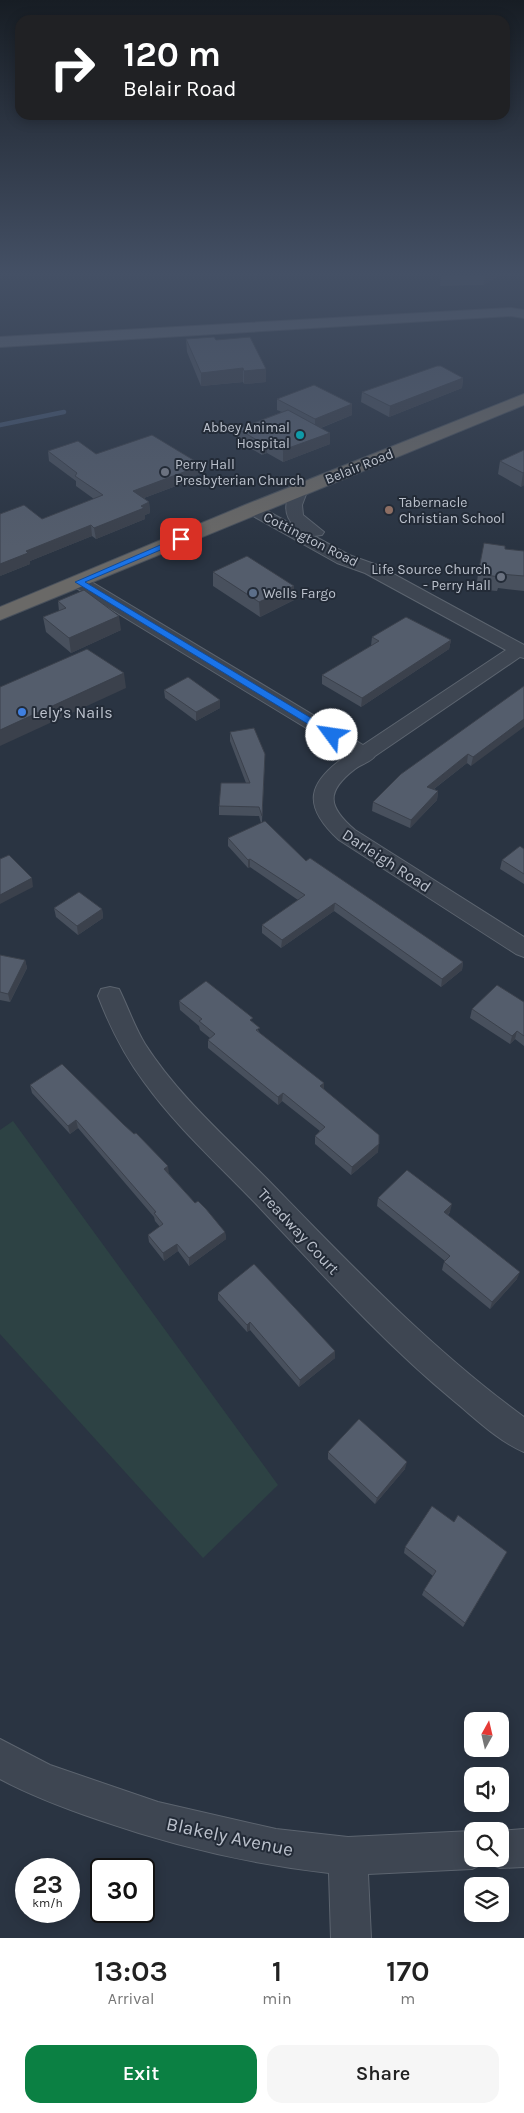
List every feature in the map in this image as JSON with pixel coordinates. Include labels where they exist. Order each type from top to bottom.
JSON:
[{"type":"highway","name":"Belair Road","points":[[0,614],[300,489],[524,399]]},
{"type":"street","name":"Cottington Road","points":[[300,489],[292,510],[293,516],[299,522],[355,554],[371,569]]},
{"type":"street","name":"Cottington Road","points":[[252,509],[343,559],[371,569],[521,651]]},
{"type":"street","points":[[79,582],[366,755]]},
{"type":"street","name":"Darleigh Road","points":[[521,651],[366,755],[347,765],[333,778],[324,791],[323,806],[331,822],[347,836],[524,948]]},
{"type":"street","name":"Treadway Court","points":[[110,996],[117,1018],[131,1044],[152,1075],[194,1121],[358,1292],[430,1359],[524,1436]]},
{"type":"street","name":"Blakely Avenue","points":[[0,1758],[41,1781],[158,1821],[276,1848],[348,1856],[464,1850]]},
{"type":"street","points":[[509,1849],[524,1848]]},
{"type":"street","points":[[348,1856],[351,1938]]},
{"type":"green space","points":[[13,1121],[278,1485],[203,1558],[0,1334],[0,1130]]},
{"type":"building","points":[[198,365],[264,365],[266,369],[244,371],[243,368],[201,373]]},
{"type":"building","points":[[441,366],[463,378],[390,406],[362,392]]},
{"type":"building","points":[[314,385],[352,404],[315,419],[277,399]]},
{"type":"building","points":[[288,410],[330,433],[283,450],[267,442],[262,443],[238,429]]},
{"type":"building","points":[[152,435],[200,464],[190,468],[192,469],[133,491],[149,502],[141,506],[144,508],[94,528],[91,525],[26,551],[28,553],[0,564],[0,514],[24,505],[42,519],[103,495],[75,476],[77,473],[48,451],[78,441],[96,454]]},
{"type":"building","points":[[524,450],[523,473],[500,461]]},
{"type":"building","points":[[484,543],[505,546],[505,549],[524,551],[524,576],[500,574],[500,577],[478,574]]},
{"type":"building","points":[[247,556],[294,586],[259,602],[213,572]]},
{"type":"building","points":[[84,590],[119,616],[69,638],[43,617],[66,608],[58,601]]},
{"type":"building","points":[[406,617],[451,640],[362,698],[322,675],[379,641],[372,637]]},
{"type":"building","points":[[87,649],[124,673],[0,730],[0,687]]},
{"type":"building","points":[[188,677],[220,700],[196,712],[164,690]]},
{"type":"building","points":[[524,686],[524,719],[473,757],[468,754],[427,787],[438,791],[411,820],[373,802],[401,774]]},
{"type":"building","points":[[254,728],[265,754],[262,816],[259,807],[219,806],[221,783],[250,783],[230,732]]},
{"type":"building","points":[[265,821],[306,861],[310,858],[463,962],[442,979],[335,903],[282,940],[262,925],[305,895],[250,859],[248,860],[228,838]]},
{"type":"building","points":[[520,846],[524,849],[524,874],[502,860]]},
{"type":"building","points":[[9,855],[32,878],[0,895],[0,859]]},
{"type":"building","points":[[79,892],[102,909],[77,926],[54,908]]},
{"type":"building","points":[[0,955],[25,960],[8,994],[0,992]]},
{"type":"building","points":[[206,981],[253,1018],[250,1020],[260,1028],[256,1030],[324,1083],[320,1086],[379,1135],[379,1144],[352,1167],[315,1136],[325,1127],[283,1093],[278,1097],[208,1040],[215,1034],[199,1021],[202,1019],[179,1001]]},
{"type":"building","points":[[497,985],[524,1002],[524,1036],[517,1031],[512,1036],[472,1009]]},
{"type":"building","points":[[62,1064],[123,1124],[134,1134],[136,1133],[168,1166],[164,1169],[195,1203],[198,1201],[206,1209],[225,1232],[189,1258],[177,1244],[163,1253],[148,1235],[163,1224],[154,1213],[156,1212],[76,1120],[68,1126],[30,1085]]},
{"type":"building","points":[[407,1170],[452,1204],[444,1212],[520,1272],[492,1302],[444,1262],[450,1256],[378,1198]]},
{"type":"building","points":[[254,1264],[335,1351],[300,1380],[250,1322],[247,1325],[218,1293]]},
{"type":"building","points":[[359,1419],[407,1462],[377,1498],[328,1452]]},
{"type":"building","points":[[432,1506],[454,1522],[458,1515],[507,1552],[465,1623],[424,1590],[436,1571],[405,1547]]},
{"type":"waterway","points":[[0,425],[64,412]]},
{"type":"place","name":"Abbey Animal Hospital","points":[[300,435]]},
{"type":"place","name":"Perry Hall Presbyterian Church","points":[[165,472]]},
{"type":"place","name":"Tabernacle Christian School","points":[[389,510]]},
{"type":"place","name":"Life Source Church - Perry Hall","points":[[501,577]]},
{"type":"place","name":"Wells Fargo","points":[[253,593]]},
{"type":"place","name":"Lely’s Nails","points":[[22,712]]},
{"type":"route","points":[[181,539],[79,582],[332,735]]}]
